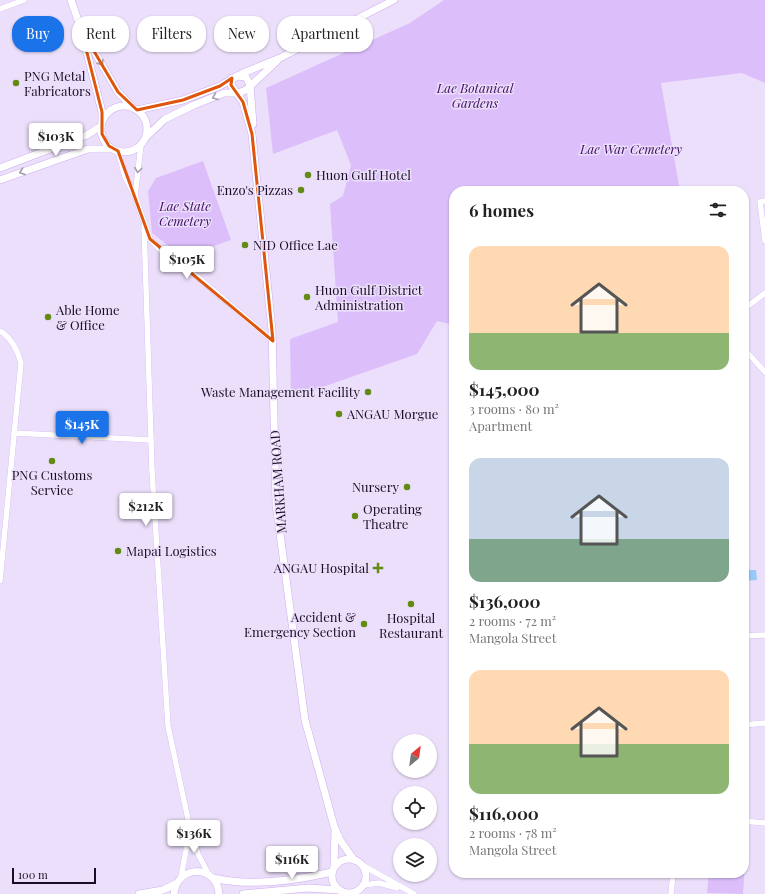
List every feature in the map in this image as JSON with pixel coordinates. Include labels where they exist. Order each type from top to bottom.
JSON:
[{"type":"main road","points":[[71,0],[77,16]]},
{"type":"main road","points":[[0,168],[88,135],[102,124],[111,110],[125,106],[135,109],[183,100],[220,86],[235,77],[280,58],[394,0]]},
{"type":"main road","points":[[87,52],[102,112],[104,140],[115,150]]},
{"type":"main road","points":[[95,52],[118,92],[146,122],[146,137]]},
{"type":"main road","points":[[0,180],[88,149],[130,151],[141,145],[146,137],[165,119],[172,115],[224,93],[244,91],[280,58]]},
{"type":"main road","points":[[235,77],[246,77],[250,85]]},
{"type":"main road","name":"MARKHAM ROAD","points":[[235,77],[231,85],[246,110],[252,134]]},
{"type":"main road","name":"MARKHAM ROAD","points":[[250,85],[252,134],[273,341],[278,512],[305,720],[334,826],[343,844],[354,860]]},
{"type":"main road","name":"MARKHAM ROAD","points":[[333,869],[334,826]]},
{"type":"main road","points":[[211,877],[232,882],[253,882],[300,878],[333,869],[345,859],[354,860],[362,865],[366,874],[362,888],[354,892],[308,888],[243,894]]},
{"type":"main road","points":[[333,869],[334,884],[343,892]]},
{"type":"main road","points":[[139,894],[163,890],[192,872],[204,872],[216,883],[218,894]]},
{"type":"main road","points":[[174,894],[179,880]]},
{"type":"street","points":[[0,9],[24,0]]},
{"type":"street","points":[[135,196],[141,145]]},
{"type":"street","points":[[115,150],[125,177],[135,196],[144,226],[150,239],[159,249],[199,278],[273,341]]},
{"type":"street","points":[[762,201],[765,241]]},
{"type":"street","points":[[144,226],[151,440],[168,726],[189,824]]},
{"type":"street","points":[[749,305],[765,293]]},
{"type":"street","points":[[0,331],[14,346],[21,363],[0,577]]},
{"type":"street","points":[[749,354],[765,372]]},
{"type":"street","points":[[14,433],[151,440]]},
{"type":"street","points":[[749,636],[765,634],[765,638]]},
{"type":"street","points":[[749,725],[765,723]]},
{"type":"street","points":[[749,821],[765,823]]},
{"type":"street","points":[[179,880],[190,828],[198,854],[211,877]]},
{"type":"street","points":[[362,865],[413,894]]},
{"type":"street","points":[[672,894],[673,878]]},
{"type":"street","points":[[362,888],[382,883],[413,894]]},
{"type":"highlighted area","points":[[81,29],[118,92],[137,110],[183,100],[220,86],[232,78],[231,85],[243,102],[252,134],[273,341],[150,239],[118,151],[109,146],[102,134],[102,112]]},
{"type":"green space","name":"Lae Botanical Gardens","points":[[444,0],[765,0],[765,83],[742,73],[661,83],[679,186],[449,186],[449,324],[437,321],[417,354],[291,398],[290,339],[338,322],[330,204],[343,196],[351,165],[337,130],[273,154],[266,88],[346,52],[373,52],[373,40],[410,23]]},
{"type":"green space","name":"Lae State Cemetery","points":[[203,161],[231,240],[183,257],[152,233],[148,191],[156,178]]},
{"type":"green space","points":[[708,878],[744,878],[743,894],[707,893]]},
{"type":"water","points":[[749,570],[756,570],[757,580],[749,581]]},
{"type":"place","name":"PNG Metal Fabricators","points":[[16,83]]},
{"type":"place","name":"Huon Gulf Hotel","points":[[308,175]]},
{"type":"place","name":"Enzo's Pizzas","points":[[301,190]]},
{"type":"place","name":"NID Office Lae","points":[[245,245]]},
{"type":"place","name":"Huon Gulf District Administration","points":[[307,297]]},
{"type":"place","name":"Able Home & Office","points":[[48,317]]},
{"type":"place","name":"Waste Management Facility","points":[[368,392]]},
{"type":"place","name":"ANGAU Morgue","points":[[339,414]]},
{"type":"place","name":"PNG Customs Service","points":[[52,461]]},
{"type":"place","name":"Nursery","points":[[407,487]]},
{"type":"place","name":"Operating Theatre","points":[[355,516]]},
{"type":"place","name":"Mapai Logistics","points":[[118,551]]},
{"type":"place","name":"ANGAU Hospital","points":[[378,568]]},
{"type":"place","name":"Hospital Restaurant","points":[[411,604]]},
{"type":"place","name":"Accident & Emergency Section","points":[[364,624]]},
{"type":"park label","name":"Lae War Cemetery","points":[[631,149]]}]
